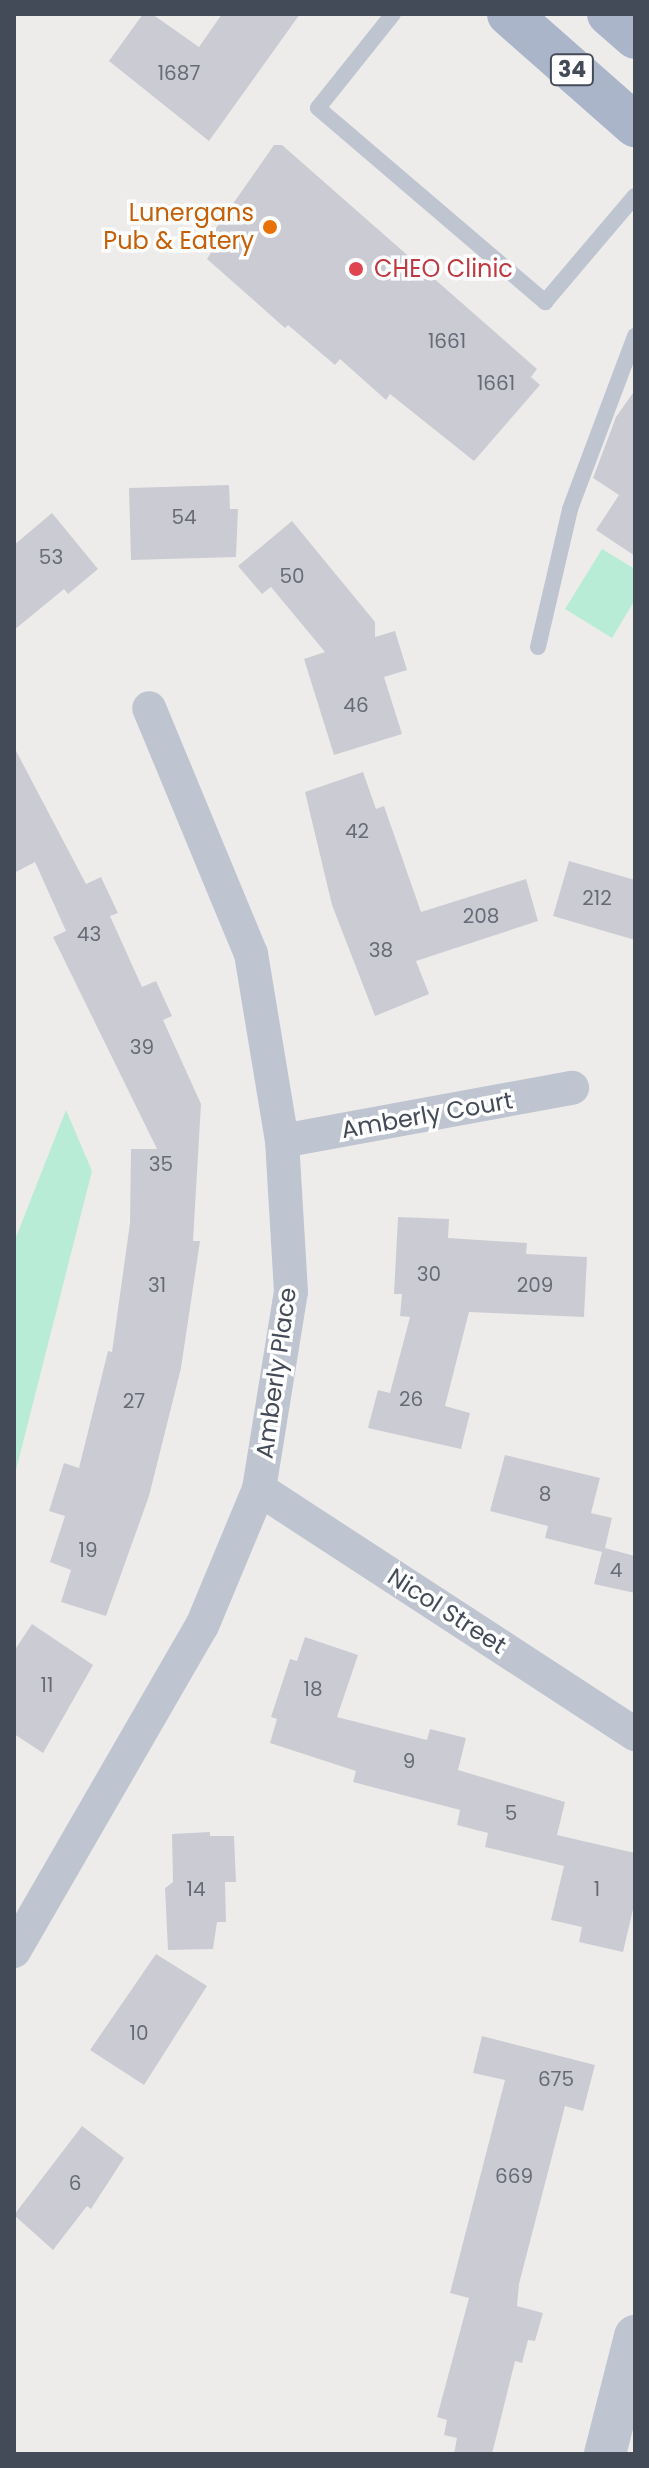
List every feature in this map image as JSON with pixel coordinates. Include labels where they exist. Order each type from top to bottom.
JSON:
[{"type":"main road","name":"34","points":[[509,14],[635,125]]},
{"type":"street","name":"Amberly Place","points":[[14,1951],[202,1626],[259,1489],[291,1292],[282,1141],[251,954],[149,708]]},
{"type":"street","name":"Amberly Court","points":[[282,1141],[572,1088]]},
{"type":"street","name":"Nicol Street","points":[[259,1489],[635,1734]]},
{"type":"street","points":[[605,2454],[635,2336]]},
{"type":"lane","points":[[393,14],[318,108],[545,302],[635,196]]},
{"type":"lane","points":[[538,647],[570,509],[635,336]]},
{"type":"green space","points":[[602,549],[635,569],[635,600],[612,638],[565,609]]},
{"type":"green space","points":[[66,1110],[92,1171],[14,1478],[14,1242]]},
{"type":"building","points":[[143,14],[152,14],[199,47],[222,14],[300,14],[209,141],[109,61]]},
{"type":"building","points":[[274,145],[282,145],[537,369],[531,377],[540,385],[474,461],[390,394],[386,400],[340,359],[335,365],[288,325],[285,328],[207,259],[221,237],[214,231]]},
{"type":"building","points":[[635,390],[635,556],[596,530],[619,495],[593,478],[616,417]]},
{"type":"building","points":[[229,485],[230,509],[238,509],[236,557],[131,560],[129,488]]},
{"type":"building","points":[[52,513],[98,569],[68,594],[64,589],[14,630],[14,545]]},
{"type":"building","points":[[292,521],[375,622],[375,637],[395,631],[407,670],[384,677],[402,734],[334,755],[304,659],[325,652],[271,587],[262,594],[238,566]]},
{"type":"building","points":[[14,747],[86,884],[101,877],[118,913],[110,916],[142,987],[156,981],[172,1016],[163,1020],[201,1104],[193,1241],[200,1241],[181,1368],[149,1496],[106,1616],[61,1602],[71,1570],[50,1562],[65,1516],[49,1511],[64,1463],[79,1468],[108,1351],[112,1352],[130,1223],[131,1149],[157,1149],[53,937],[66,931],[35,862],[14,873]]},
{"type":"building","points":[[363,772],[376,809],[384,806],[421,912],[526,879],[538,921],[416,961],[429,994],[375,1016],[332,905],[305,792]]},
{"type":"building","points":[[569,861],[635,880],[635,940],[553,916]]},
{"type":"building","points":[[398,1217],[449,1219],[448,1238],[527,1243],[526,1254],[587,1257],[584,1317],[469,1312],[445,1406],[470,1413],[461,1449],[368,1428],[378,1390],[390,1393],[410,1317],[400,1316],[402,1294],[394,1294]]},
{"type":"building","points":[[505,1455],[600,1478],[591,1513],[612,1518],[605,1548],[635,1556],[635,1593],[594,1584],[602,1552],[545,1538],[548,1526],[490,1511]]},
{"type":"building","points":[[32,1624],[93,1665],[43,1753],[14,1734],[14,1651]]},
{"type":"building","points":[[305,1637],[358,1655],[337,1717],[427,1740],[430,1729],[466,1738],[458,1770],[565,1802],[557,1835],[635,1853],[635,1901],[623,1952],[579,1942],[582,1927],[551,1920],[564,1866],[485,1847],[488,1833],[457,1825],[460,1810],[353,1782],[356,1771],[270,1743],[277,1719],[271,1717],[290,1659],[297,1661]]},
{"type":"building","points":[[210,1832],[210,1836],[234,1836],[236,1882],[225,1882],[226,1922],[217,1922],[213,1949],[168,1950],[165,1888],[173,1882],[172,1834]]},
{"type":"building","points":[[156,1954],[207,1986],[144,2085],[90,2050]]},
{"type":"building","points":[[482,2036],[595,2065],[583,2111],[565,2106],[519,2284],[517,2306],[543,2313],[535,2341],[528,2340],[522,2363],[515,2361],[492,2454],[454,2454],[457,2438],[444,2435],[447,2420],[437,2417],[469,2298],[450,2293],[505,2080],[473,2073]]},
{"type":"building","points":[[82,2126],[124,2158],[91,2209],[87,2206],[53,2250],[14,2215]]},
{"type":"place","name":"Lunergans Pub & Eatery","points":[[270,227]]},
{"type":"place","name":"CHEO Clinic","points":[[356,269]]}]
